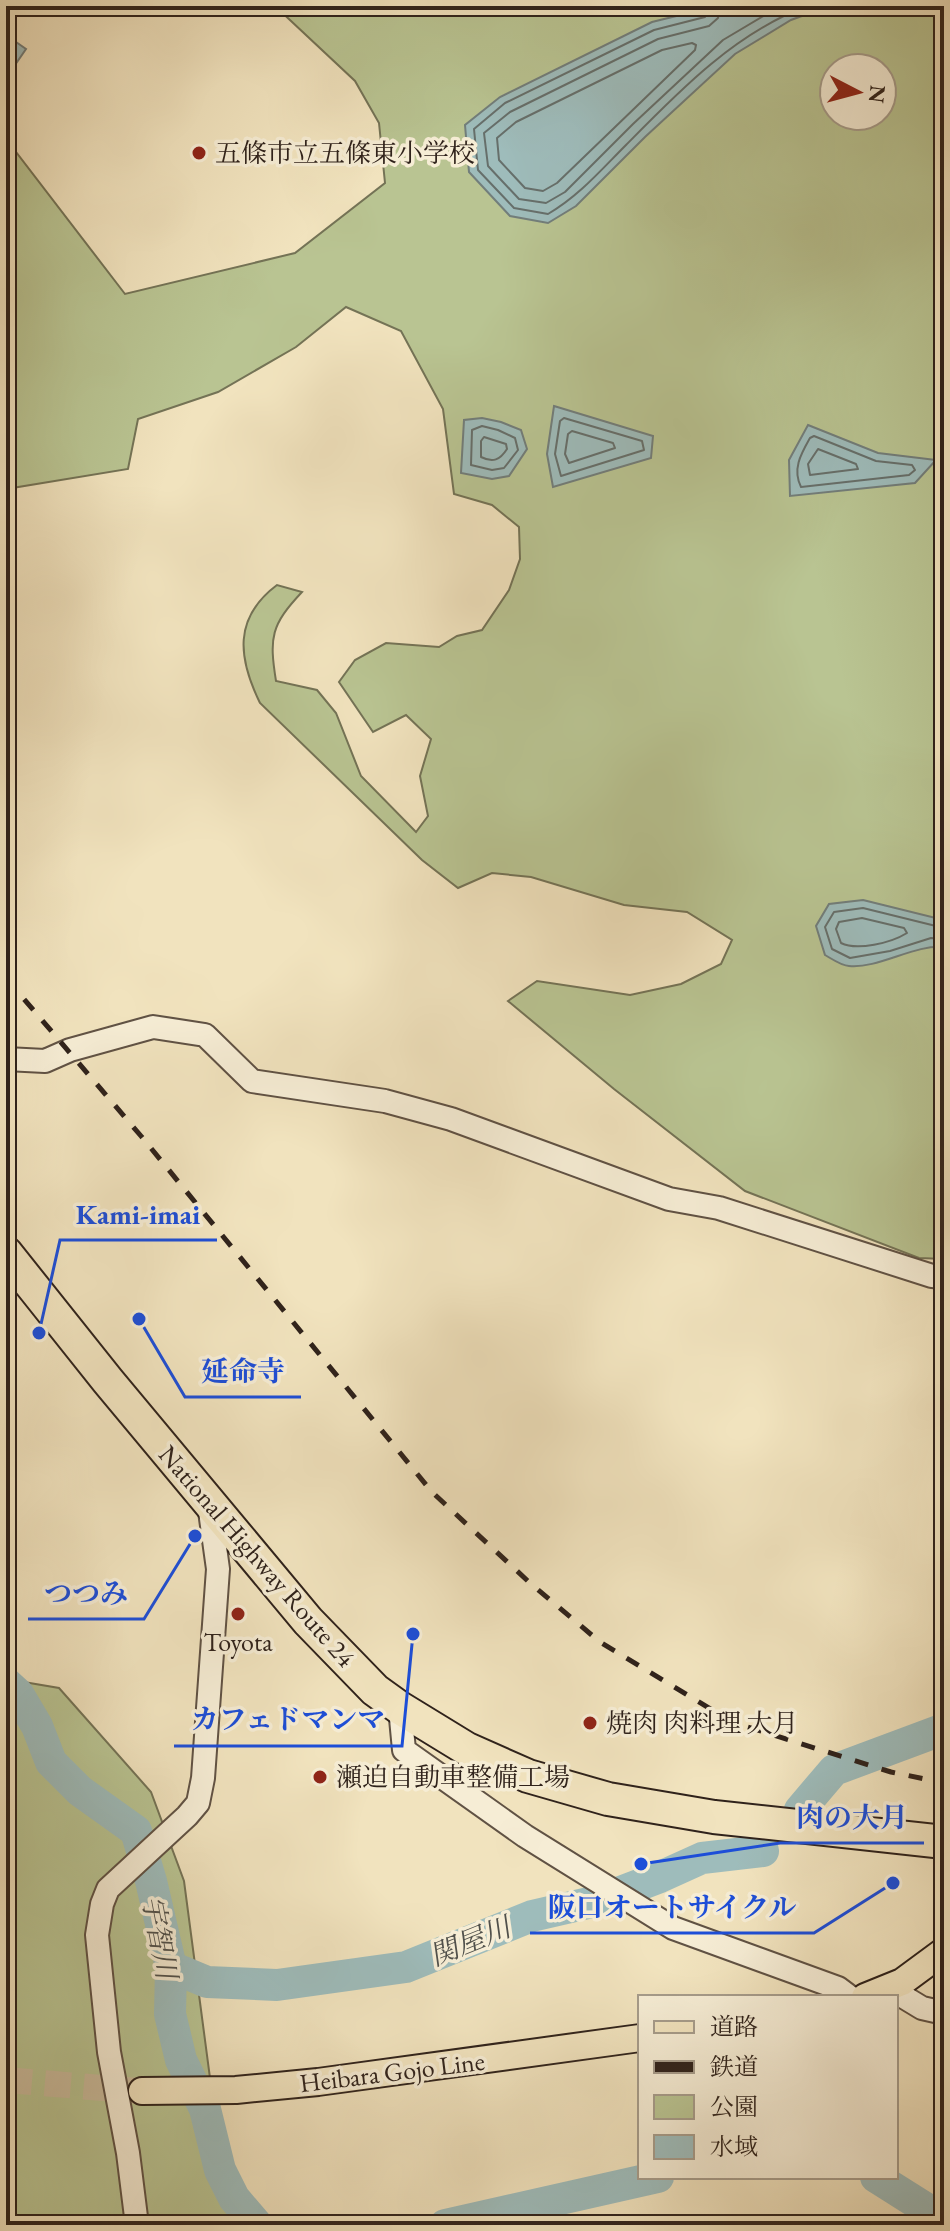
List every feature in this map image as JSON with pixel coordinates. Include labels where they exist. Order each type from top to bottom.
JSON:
[{"type":"highway","name":"National Highway Route 24","points":[[6,1253],[308,1621],[375,1690],[400,1708],[467,1749],[528,1776],[608,1799],[714,1817],[944,1842]]},
{"type":"main road","points":[[877,1992],[902,1982],[944,1951]]},
{"type":"main road","name":"Heibara Gojo Line","points":[[142,2091],[236,2090],[318,2082],[638,2038]]},
{"type":"street","points":[[6,1059],[45,1061],[70,1050],[153,1027],[205,1035],[252,1081],[385,1101],[451,1119],[669,1199],[719,1208],[932,1276],[944,1277]]},
{"type":"street","points":[[137,2225],[128,2153],[109,2052],[97,1935],[108,1889],[198,1803],[203,1778],[218,1569],[209,1504]]},
{"type":"street","points":[[400,1708],[404,1750],[525,1836],[673,1928],[838,1988],[847,1995]]},
{"type":"street","points":[[898,1999],[944,2013]]},
{"type":"green space","points":[[275,6],[944,6],[944,1259],[919,1258],[745,1191],[508,1001],[537,981],[630,995],[681,984],[721,964],[732,940],[687,912],[624,905],[531,877],[492,873],[458,888],[422,860],[260,703],[244,655],[246,625],[263,598],[277,585],[302,592],[284,614],[275,632],[273,653],[276,681],[317,690],[336,713],[361,776],[416,832],[428,816],[420,776],[431,739],[406,715],[373,732],[339,682],[355,660],[386,643],[439,647],[457,636],[482,630],[509,590],[520,559],[519,527],[492,505],[454,494],[443,409],[401,331],[346,307],[296,347],[218,392],[138,419],[128,469],[6,489],[6,139],[125,294],[295,253],[385,183],[379,123],[355,81]]},
{"type":"green space","points":[[6,1679],[59,1688],[151,1792],[184,1881],[222,2169],[242,2225],[6,2225]]},
{"type":"water","points":[[717,6],[829,6],[791,20],[735,54],[576,206],[548,223],[510,216],[469,172],[465,125],[500,97],[652,22]]},
{"type":"water","points":[[6,35],[26,49],[6,78]]},
{"type":"water","points":[[554,406],[653,436],[651,458],[553,487],[547,454]]},
{"type":"water","points":[[482,418],[521,430],[527,449],[509,476],[492,479],[461,473],[464,420]]},
{"type":"water","points":[[808,425],[878,453],[936,460],[915,483],[790,496],[789,460]]},
{"type":"water","points":[[863,900],[944,920],[944,947],[921,949],[860,966],[843,965],[825,955],[816,926],[829,904]]},
{"type":"waterway","name":"宇智川","points":[[6,1683],[18,1694],[37,1726],[51,1762],[80,1791],[136,1831],[171,1967],[170,2014],[181,2060],[205,2109],[220,2170],[234,2198],[257,2225]]},
{"type":"waterway","name":"関屋川","points":[[800,1810],[834,1770],[944,1729]]},
{"type":"waterway","name":"関屋川","points":[[171,1967],[207,1982],[277,1985],[406,1967],[532,1916],[597,1901],[702,1858],[763,1851]]},
{"type":"waterway","name":"宇智川","points":[[445,2225],[649,2179]]},
{"type":"waterway","name":"宇智川","points":[[879,2179],[944,2220]]},
{"type":"tunnel","points":[[6,2080],[138,2091]]},
{"type":"railway","points":[[6,978],[141,1136],[432,1492],[530,1583],[600,1642],[732,1722],[891,1772],[944,1783]]},
{"type":"place","name":"五條市立五條東小学校","points":[[199,153]]},
{"type":"place","name":"延命寺","points":[[139,1319]]},
{"type":"place","name":"Kami-imai","points":[[39,1333]]},
{"type":"place","name":"つつみ","points":[[195,1536]]},
{"type":"place","name":"Toyota","points":[[238,1614]]},
{"type":"place","name":"カフェドマンマ","points":[[413,1634]]},
{"type":"place","name":"焼肉 肉料理 大月","points":[[590,1723]]},
{"type":"place","name":"瀬迫自動車整備工場","points":[[320,1777]]},
{"type":"place","name":"肉の大月","points":[[641,1864]]},
{"type":"place","name":"阪口オートサイクル","points":[[893,1883]]}]
